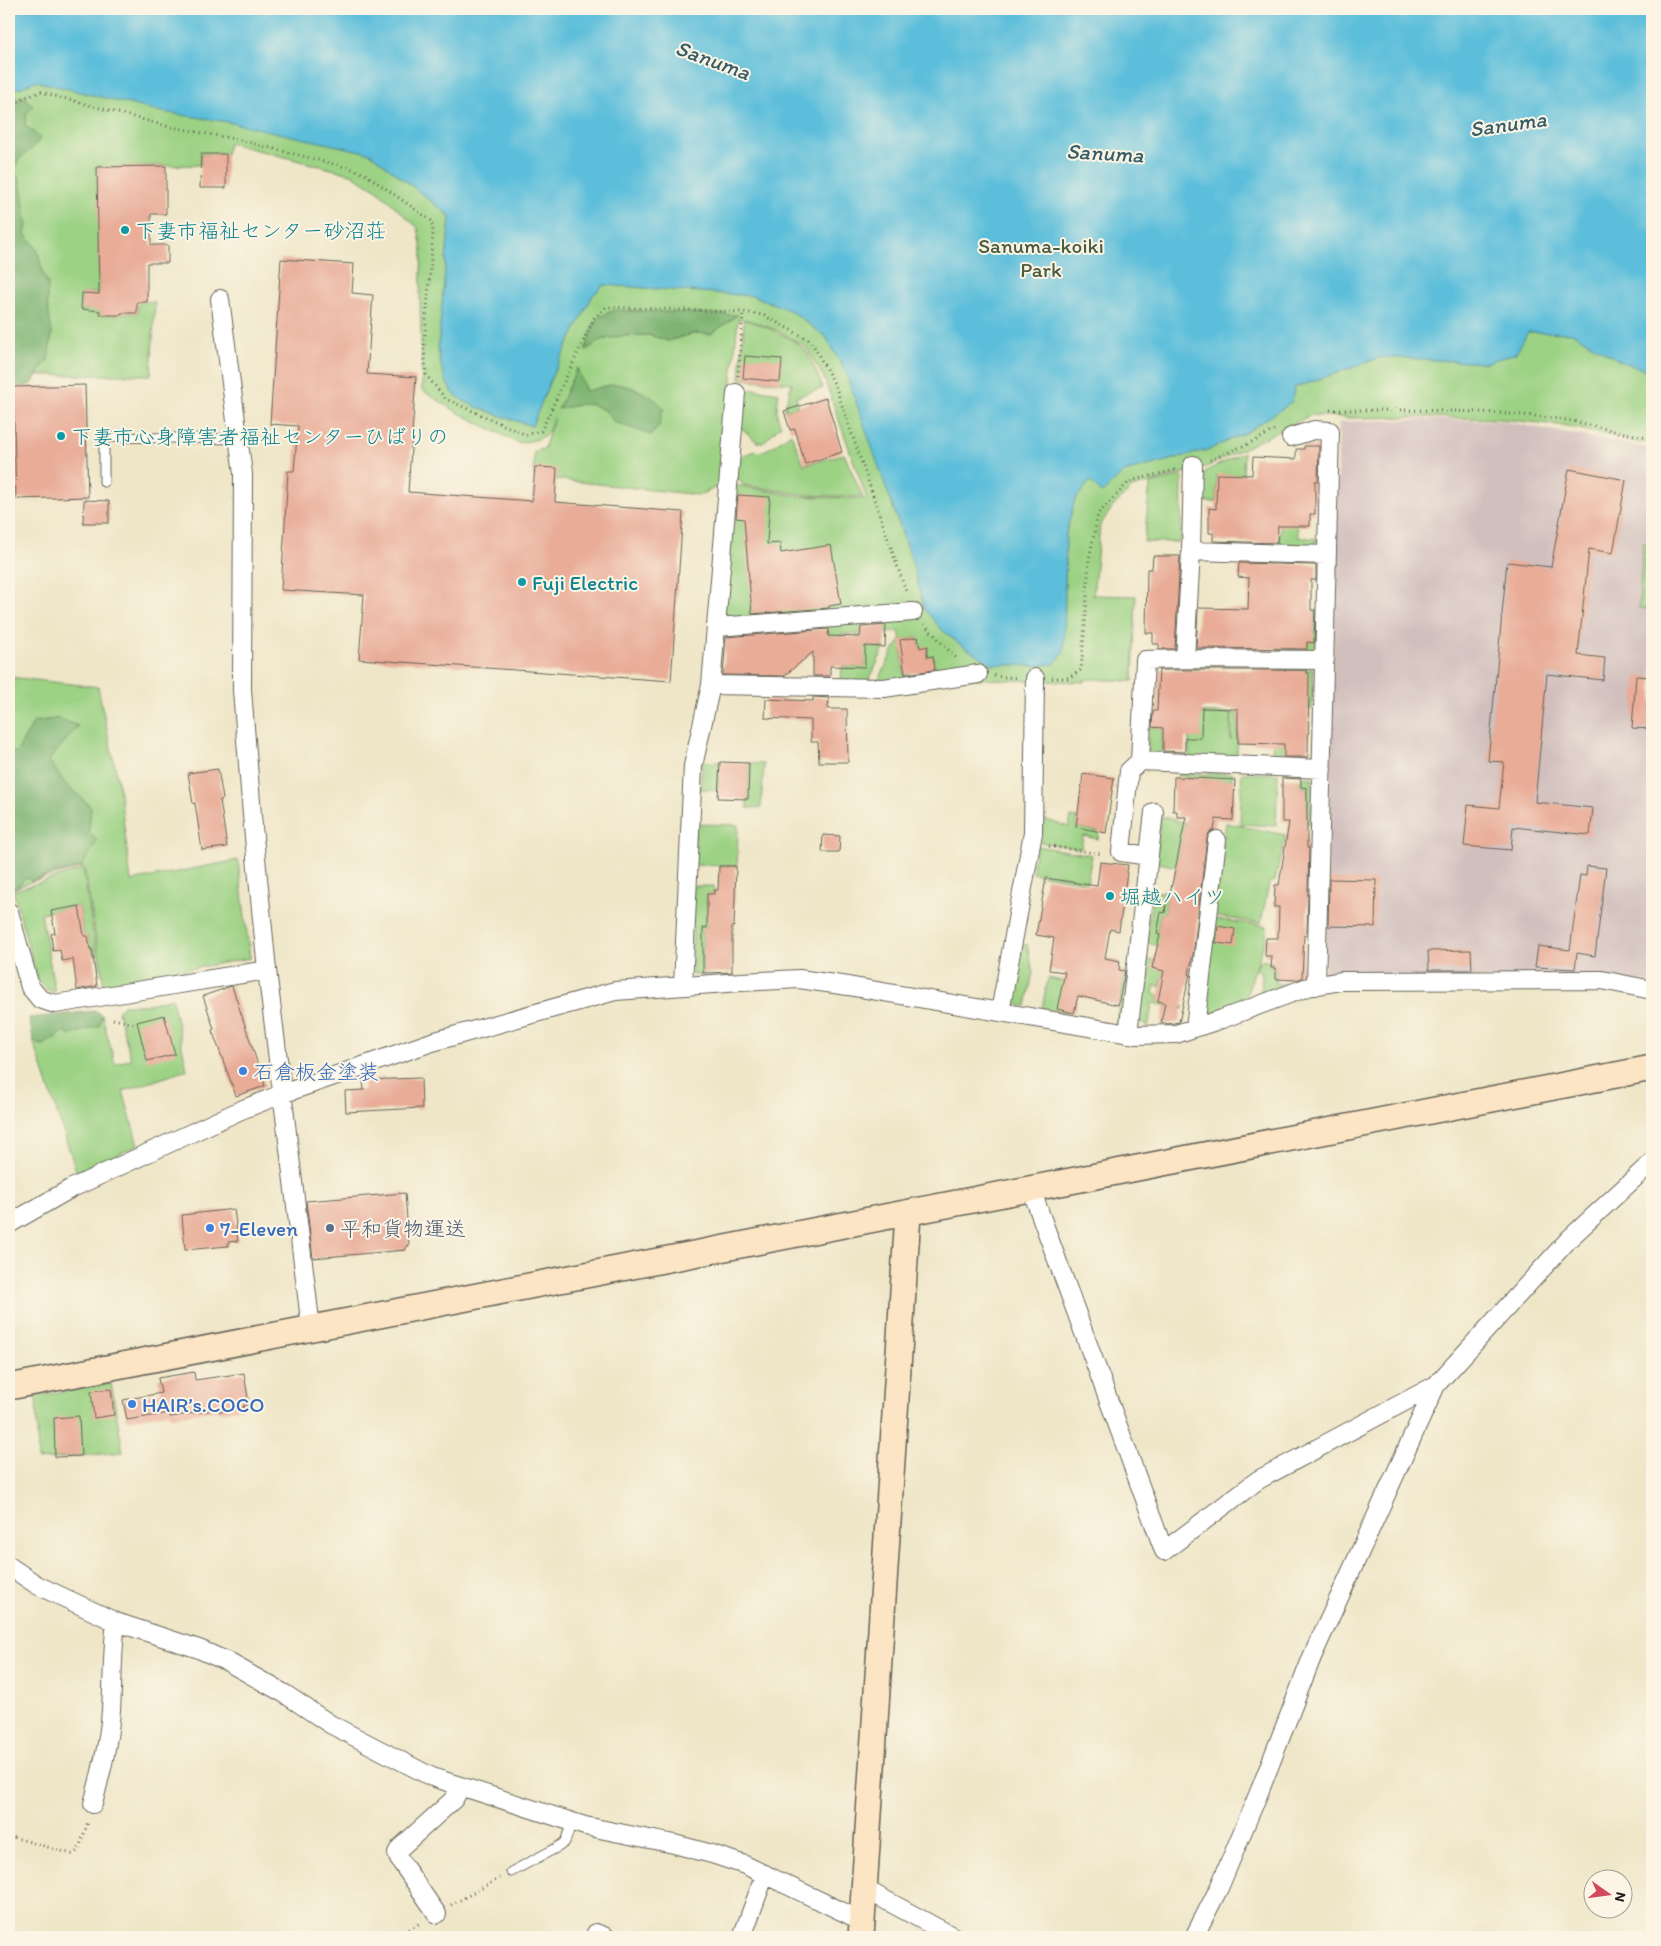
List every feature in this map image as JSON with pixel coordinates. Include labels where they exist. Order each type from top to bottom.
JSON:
[{"type":"street","points":[[220,299],[243,474],[242,690],[267,970],[311,1328]]},
{"type":"street","points":[[683,986],[693,766],[712,685],[736,393]]},
{"type":"street","points":[[1282,434],[1314,430],[1328,420]]},
{"type":"street","points":[[1316,986],[1325,660],[1328,420]]},
{"type":"street","points":[[1185,659],[1191,551],[1193,465]]},
{"type":"street","points":[[1191,551],[1327,555]]},
{"type":"street","points":[[717,627],[913,612]]},
{"type":"street","points":[[1140,762],[1145,660],[1325,660]]},
{"type":"street","points":[[712,685],[884,688],[978,674]]},
{"type":"street","points":[[1000,1012],[1033,833],[1035,678]]},
{"type":"street","points":[[1149,856],[1121,852],[1128,771],[1140,762],[1322,770]]},
{"type":"street","points":[[1128,1034],[1154,812]]},
{"type":"street","points":[[1195,1028],[1217,840]]},
{"type":"street","points":[[9,912],[30,987],[40,999],[55,1004],[267,970]]},
{"type":"street","points":[[9,1224],[70,1189],[241,1110],[282,1094],[432,1042],[616,991],[799,979],[1128,1034],[1176,1034],[1316,986],[1341,981],[1602,980],[1652,990]]},
{"type":"street","points":[[9,1388],[1652,1068]]},
{"type":"street","points":[[1194,1937],[1219,1888],[1316,1648],[1436,1385],[1570,1238],[1652,1162]]},
{"type":"street","points":[[1031,1189],[1164,1551],[1258,1480],[1436,1385]]},
{"type":"street","points":[[9,1566],[37,1585],[116,1622],[200,1649],[228,1662],[278,1690],[330,1724],[432,1778],[572,1822],[674,1844],[745,1865],[765,1874],[861,1929],[908,1214]]},
{"type":"street","points":[[92,1804],[106,1751],[111,1712],[113,1644],[116,1622]]},
{"type":"street","points":[[437,1914],[399,1859],[397,1853],[400,1848],[454,1798],[461,1787]]},
{"type":"street","points":[[742,1937],[765,1874]]},
{"type":"street","points":[[863,1888],[954,1937]]},
{"type":"lane","points":[[104,482],[104,437],[238,439]]},
{"type":"lane","points":[[511,1872],[558,1847],[564,1842],[572,1822]]},
{"type":"path","points":[[9,130],[14,109],[20,99],[40,92],[166,126],[240,140],[353,169],[365,174],[432,222],[433,233],[424,346],[426,375],[446,399],[526,435],[541,431],[594,318],[606,307],[743,312],[763,315],[811,340],[835,385],[913,612],[963,664],[978,674],[1069,678],[1081,670],[1089,559],[1098,514],[1130,481],[1208,461],[1249,444],[1282,434]]},
{"type":"path","points":[[736,393],[743,312]]},
{"type":"path","points":[[1328,420],[1508,414],[1568,420],[1632,436],[1652,438]]},
{"type":"path","points":[[1031,844],[1120,856],[1121,852]]},
{"type":"path","points":[[113,1019],[136,1024]]},
{"type":"path","points":[[9,1836],[72,1854],[78,1851],[81,1845],[92,1804]]},
{"type":"shaded area","points":[[1426,419],[1501,421],[1652,448],[1652,982],[1371,977],[1354,972],[1325,974],[1339,422]]},
{"type":"green space","name":"Sanuma","points":[[9,9],[1652,9],[1652,442],[1639,443],[1567,426],[1501,419],[1426,417],[1348,418],[1311,415],[1208,466],[1132,488],[1112,508],[1100,525],[1093,597],[1094,595],[1136,596],[1133,681],[1085,679],[1085,682],[936,678],[933,657],[927,657],[928,647],[920,648],[918,637],[901,640],[899,631],[886,633],[885,620],[721,625],[734,485],[798,496],[867,499],[824,378],[806,347],[779,331],[749,320],[738,319],[724,456],[719,486],[699,495],[534,477],[534,451],[544,449],[554,418],[547,434],[536,440],[518,443],[455,411],[422,390],[420,294],[422,251],[418,228],[377,190],[351,174],[229,143],[226,154],[201,154],[201,165],[98,167],[99,293],[82,293],[81,309],[96,310],[101,305],[100,315],[120,315],[121,313],[137,313],[139,302],[155,302],[151,375],[9,375]],"holes":[[[606,314],[711,334],[695,333],[668,341],[650,335],[621,336],[601,340],[586,350]]]},
{"type":"green space","points":[[25,97],[33,107],[27,113],[25,125],[40,138],[34,147],[19,159],[14,172],[20,179],[27,226],[25,234],[37,249],[48,284],[47,303],[52,332],[48,360],[32,384],[11,389],[9,414],[9,98]]},
{"type":"green space","points":[[615,310],[738,315],[711,334],[695,333],[668,341],[650,335],[621,336],[601,340],[585,351],[593,327],[599,317]]},
{"type":"green space","points":[[744,320],[766,327],[800,345],[809,356],[823,388],[796,397],[798,406],[784,411],[792,383],[740,379]]},
{"type":"green space","points":[[577,368],[586,391],[608,385],[617,385],[633,388],[651,397],[665,409],[662,411],[659,426],[651,435],[614,422],[606,411],[593,405],[582,404],[558,409]]},
{"type":"green space","points":[[753,389],[779,393],[777,413],[781,425],[763,443],[757,442],[740,427],[745,393]]},
{"type":"green space","points":[[9,418],[16,423],[22,433],[14,444],[9,443]]},
{"type":"green space","points":[[791,433],[804,465],[844,454],[863,497],[806,495],[743,485],[739,480],[736,470],[738,461],[752,452],[764,451]]},
{"type":"green space","points":[[1244,452],[1243,475],[1217,475],[1216,502],[1198,502],[1206,471]]},
{"type":"green space","points":[[1182,476],[1181,542],[1144,542],[1150,484]]},
{"type":"green space","points":[[1283,495],[1296,496],[1298,537],[1319,539],[1312,546],[1279,544]]},
{"type":"green space","points":[[1643,543],[1652,544],[1652,609],[1639,608]]},
{"type":"green space","points":[[1281,608],[1289,629],[1288,649],[1306,651],[1307,642],[1313,642],[1316,610],[1318,611],[1315,655],[1279,652]]},
{"type":"green space","points":[[828,620],[861,620],[861,634],[869,634],[869,647],[884,648],[867,685],[841,684],[842,667],[865,667],[865,660],[862,660],[857,634],[841,634],[841,647],[828,647]]},
{"type":"green space","points":[[901,640],[904,675],[910,675],[911,681],[877,684],[893,651]]},
{"type":"green space","points":[[1280,669],[1313,669],[1312,709],[1279,707]]},
{"type":"green space","points":[[9,677],[98,687],[119,786],[131,881],[238,860],[250,958],[104,985],[84,867],[33,881],[10,890]]},
{"type":"green space","points":[[1189,713],[1231,713],[1231,741],[1232,714],[1240,713],[1238,718],[1237,761],[1189,760]]},
{"type":"green space","points":[[1273,716],[1285,717],[1284,762],[1272,761]]},
{"type":"green space","points":[[59,718],[78,726],[49,760],[63,781],[91,807],[89,831],[97,841],[82,866],[50,874],[33,881],[26,878],[16,888],[10,890],[9,750],[16,753],[34,722]]},
{"type":"green space","points":[[1147,727],[1163,728],[1163,758],[1149,758]]},
{"type":"green space","points":[[702,761],[720,762],[718,790],[700,789]]},
{"type":"green space","points":[[749,763],[764,764],[761,808],[747,808]]},
{"type":"green space","points":[[1178,773],[1232,773],[1232,780],[1192,781],[1192,777],[1184,777],[1183,781],[1178,781]]},
{"type":"green space","points":[[1242,773],[1278,774],[1276,826],[1240,824]]},
{"type":"green space","points":[[1301,777],[1313,778],[1312,823],[1307,823],[1307,788],[1301,787]]},
{"type":"green space","points":[[1161,816],[1185,823],[1176,867],[1155,862]]},
{"type":"green space","points":[[1071,817],[1077,818],[1076,827],[1099,832],[1098,839],[1083,836],[1081,849],[1040,842],[1043,819],[1069,827]]},
{"type":"green space","points":[[1226,823],[1286,835],[1275,881],[1269,883],[1261,923],[1213,916]]},
{"type":"green space","points":[[695,824],[738,825],[737,866],[694,865]]},
{"type":"green space","points":[[1036,846],[1092,855],[1087,882],[1032,873]]},
{"type":"green space","points":[[83,869],[97,955],[94,955],[93,949],[90,949],[88,936],[84,936],[79,906],[41,913],[55,992],[45,989],[38,981],[13,891]]},
{"type":"green space","points":[[693,886],[714,886],[714,894],[707,894],[707,928],[703,928],[703,975],[692,975]]},
{"type":"green space","points":[[1153,891],[1168,893],[1165,913],[1161,913],[1157,933],[1163,935],[1161,946],[1150,944],[1146,939]]},
{"type":"green space","points":[[1214,919],[1267,926],[1266,938],[1244,1002],[1207,1014],[1204,1010]]},
{"type":"green space","points":[[1027,944],[1033,972],[1026,1006],[1011,1002],[1021,946]]},
{"type":"green space","points":[[1145,959],[1191,969],[1190,974],[1165,969],[1160,987],[1155,985],[1153,994],[1158,995],[1158,1001],[1183,1006],[1183,1009],[1152,1003],[1148,1028],[1137,1019]]},
{"type":"green space","points":[[1260,960],[1271,962],[1271,968],[1276,968],[1276,983],[1286,984],[1261,995],[1262,973],[1256,969]]},
{"type":"green space","points":[[1126,969],[1133,970],[1122,1028],[1115,1027]]},
{"type":"green space","points":[[1048,978],[1072,983],[1065,1013],[1042,1008]]},
{"type":"green space","points":[[172,998],[187,1070],[123,1091],[138,1145],[77,1173],[34,1043],[44,1045],[65,1031],[70,1035],[98,1026],[102,1015],[115,1064],[131,1059],[118,1011],[123,1005],[145,1005]]},
{"type":"green space","points":[[96,1011],[102,1015],[99,1026],[70,1035],[65,1031],[44,1045],[34,1043],[29,1018]]},
{"type":"green space","points":[[111,1383],[123,1452],[38,1460],[36,1396]]},
{"type":"water","name":"Sanuma","points":[[9,9],[1652,9],[1652,372],[1622,362],[1573,333],[1528,332],[1516,353],[1485,363],[1382,357],[1294,388],[1292,402],[1247,432],[1208,450],[1124,472],[1102,493],[1090,481],[1075,500],[1066,533],[1064,651],[1054,664],[1033,666],[992,664],[958,643],[942,630],[924,609],[912,561],[845,371],[826,337],[791,311],[754,296],[604,285],[593,295],[552,376],[532,426],[479,408],[460,399],[450,389],[443,371],[438,347],[450,216],[370,153],[228,122],[162,112],[35,81],[9,93]]},
{"type":"building","points":[[201,154],[226,154],[226,188],[200,188]]},
{"type":"building","name":"下妻市福祉センター砂沼荘","points":[[166,166],[166,214],[151,214],[151,245],[168,245],[168,263],[147,263],[147,302],[137,302],[137,313],[121,313],[121,315],[100,315],[100,311],[81,309],[82,293],[99,294],[97,167]]},
{"type":"building","name":"Fuji Electric","points":[[281,259],[354,264],[352,293],[373,295],[367,374],[416,377],[408,492],[532,501],[535,467],[557,468],[555,502],[683,512],[671,681],[359,659],[364,595],[281,590],[288,471],[294,471],[298,426],[270,424]]},
{"type":"building","points":[[745,356],[782,359],[780,382],[743,378]]},
{"type":"building","name":"下妻市心身障害者福祉センターひばりの","points":[[85,385],[88,497],[16,499],[13,387]]},
{"type":"building","points":[[826,398],[842,452],[805,464],[795,429],[790,430],[784,411]]},
{"type":"building","points":[[1304,446],[1319,446],[1318,481],[1315,481],[1315,514],[1310,514],[1310,526],[1278,526],[1277,543],[1213,541],[1213,533],[1209,533],[1209,508],[1216,509],[1217,474],[1252,475],[1253,457],[1296,459],[1296,449],[1304,449]]},
{"type":"building","points":[[1569,469],[1626,480],[1613,553],[1589,549],[1578,655],[1605,658],[1603,680],[1547,674],[1535,802],[1593,808],[1590,835],[1513,827],[1511,850],[1464,846],[1468,805],[1499,808],[1504,762],[1488,761],[1507,562],[1551,567]]},
{"type":"building","points":[[738,495],[770,497],[767,544],[780,543],[781,553],[831,545],[841,604],[829,606],[829,608],[752,614],[744,519],[736,518]]},
{"type":"building","points":[[84,500],[109,501],[109,523],[83,523]]},
{"type":"building","points":[[1153,556],[1180,556],[1175,649],[1159,649],[1159,644],[1153,644],[1153,633],[1146,633],[1147,569],[1152,569]]},
{"type":"building","points":[[1239,563],[1316,565],[1316,580],[1311,580],[1311,610],[1315,610],[1314,643],[1307,642],[1307,649],[1196,648],[1198,608],[1248,609],[1249,578],[1238,577]]},
{"type":"building","points":[[886,625],[885,647],[865,646],[865,667],[830,666],[830,676],[813,676],[813,652],[784,676],[723,675],[726,637],[829,629],[828,636],[860,637],[861,627]]},
{"type":"building","points":[[918,637],[920,648],[928,646],[927,657],[933,656],[935,670],[905,674],[900,640]]},
{"type":"building","points":[[1159,670],[1306,670],[1306,673],[1309,673],[1308,757],[1284,757],[1284,744],[1238,743],[1238,709],[1202,708],[1201,738],[1185,738],[1185,752],[1163,751],[1163,728],[1152,727],[1153,711],[1157,711]]},
{"type":"building","points":[[1636,676],[1652,677],[1652,729],[1632,728]]},
{"type":"building","points":[[813,697],[829,698],[828,709],[847,709],[848,762],[819,762],[818,742],[811,742],[811,720],[765,718],[766,699],[813,701]]},
{"type":"building","points":[[720,762],[749,763],[748,799],[718,798]]},
{"type":"building","points":[[218,769],[223,799],[220,800],[227,847],[202,850],[195,803],[193,804],[188,773]]},
{"type":"building","points":[[1083,774],[1114,778],[1106,833],[1076,827]]},
{"type":"building","points":[[1174,777],[1235,780],[1233,820],[1216,819],[1214,830],[1209,833],[1207,838],[1190,974],[1179,1022],[1168,1024],[1161,1022],[1165,1003],[1158,1001],[1164,971],[1152,968],[1160,935],[1157,934],[1161,912],[1165,913],[1168,893],[1170,894],[1186,817],[1177,817],[1177,811],[1173,811]]},
{"type":"building","points":[[1282,778],[1301,779],[1301,787],[1307,788],[1307,848],[1309,848],[1307,935],[1304,935],[1302,978],[1296,980],[1276,979],[1276,968],[1271,968],[1272,956],[1265,956],[1266,938],[1278,938],[1279,907],[1274,907],[1275,885],[1279,885],[1289,822],[1282,822]]},
{"type":"building","points":[[823,835],[840,836],[839,852],[822,852]]},
{"type":"building","points":[[1100,862],[1128,865],[1119,931],[1110,929],[1105,958],[1120,961],[1119,970],[1125,971],[1118,1005],[1078,996],[1074,1013],[1057,1009],[1065,972],[1049,970],[1054,938],[1036,935],[1046,878],[1097,886]]},
{"type":"building","points":[[719,866],[736,866],[734,927],[732,926],[732,972],[703,973],[703,928],[707,928],[707,894],[714,894],[714,890],[718,890]]},
{"type":"building","points":[[1587,866],[1606,868],[1595,956],[1577,953],[1575,969],[1535,967],[1538,946],[1570,950],[1580,875],[1586,876]]},
{"type":"building","points":[[1329,879],[1376,880],[1375,927],[1328,926]]},
{"type":"building","points":[[79,906],[84,936],[88,936],[90,949],[92,949],[97,986],[77,990],[73,959],[62,961],[60,950],[53,951],[51,934],[55,933],[51,911]]},
{"type":"building","points":[[1218,926],[1235,929],[1233,945],[1216,943]]},
{"type":"building","points":[[1471,950],[1472,970],[1429,970],[1428,951]]},
{"type":"building","points":[[232,986],[265,1086],[236,1096],[212,1030],[214,1029],[203,996]]},
{"type":"building","points":[[164,1015],[175,1054],[147,1061],[137,1022]]},
{"type":"building","points":[[421,1078],[422,1108],[346,1112],[345,1091],[364,1090],[363,1080]]},
{"type":"building","points":[[405,1193],[409,1246],[406,1246],[406,1250],[313,1258],[306,1201]]},
{"type":"building","name":"7-Eleven","points":[[234,1209],[238,1241],[228,1242],[228,1246],[185,1250],[182,1215]]},
{"type":"building","points":[[194,1372],[195,1380],[244,1373],[249,1405],[244,1405],[243,1408],[219,1412],[219,1409],[170,1417],[169,1413],[127,1420],[123,1400],[161,1393],[158,1378]]},
{"type":"building","points":[[111,1389],[114,1415],[94,1418],[91,1391]]},
{"type":"building","points":[[79,1416],[81,1456],[55,1457],[54,1418]]},
{"type":"place","name":"下妻市福祉センター砂沼荘","points":[[125,230]]},
{"type":"place","name":"下妻市心身障害者福祉センターひばりの","points":[[61,436]]},
{"type":"place","name":"Fuji Electric","points":[[522,582]]},
{"type":"place","name":"堀越ハイツ","points":[[1110,896]]},
{"type":"place","name":"石倉板金塗装","points":[[243,1071]]},
{"type":"place","name":"7-Eleven","points":[[210,1228]]},
{"type":"place","name":"平和貨物運送","points":[[330,1228]]},
{"type":"place","name":"HAIR’s.COCO","points":[[132,1404]]},
{"type":"park label","name":"Sanuma-koiki Park","points":[[1041,257]]}]
